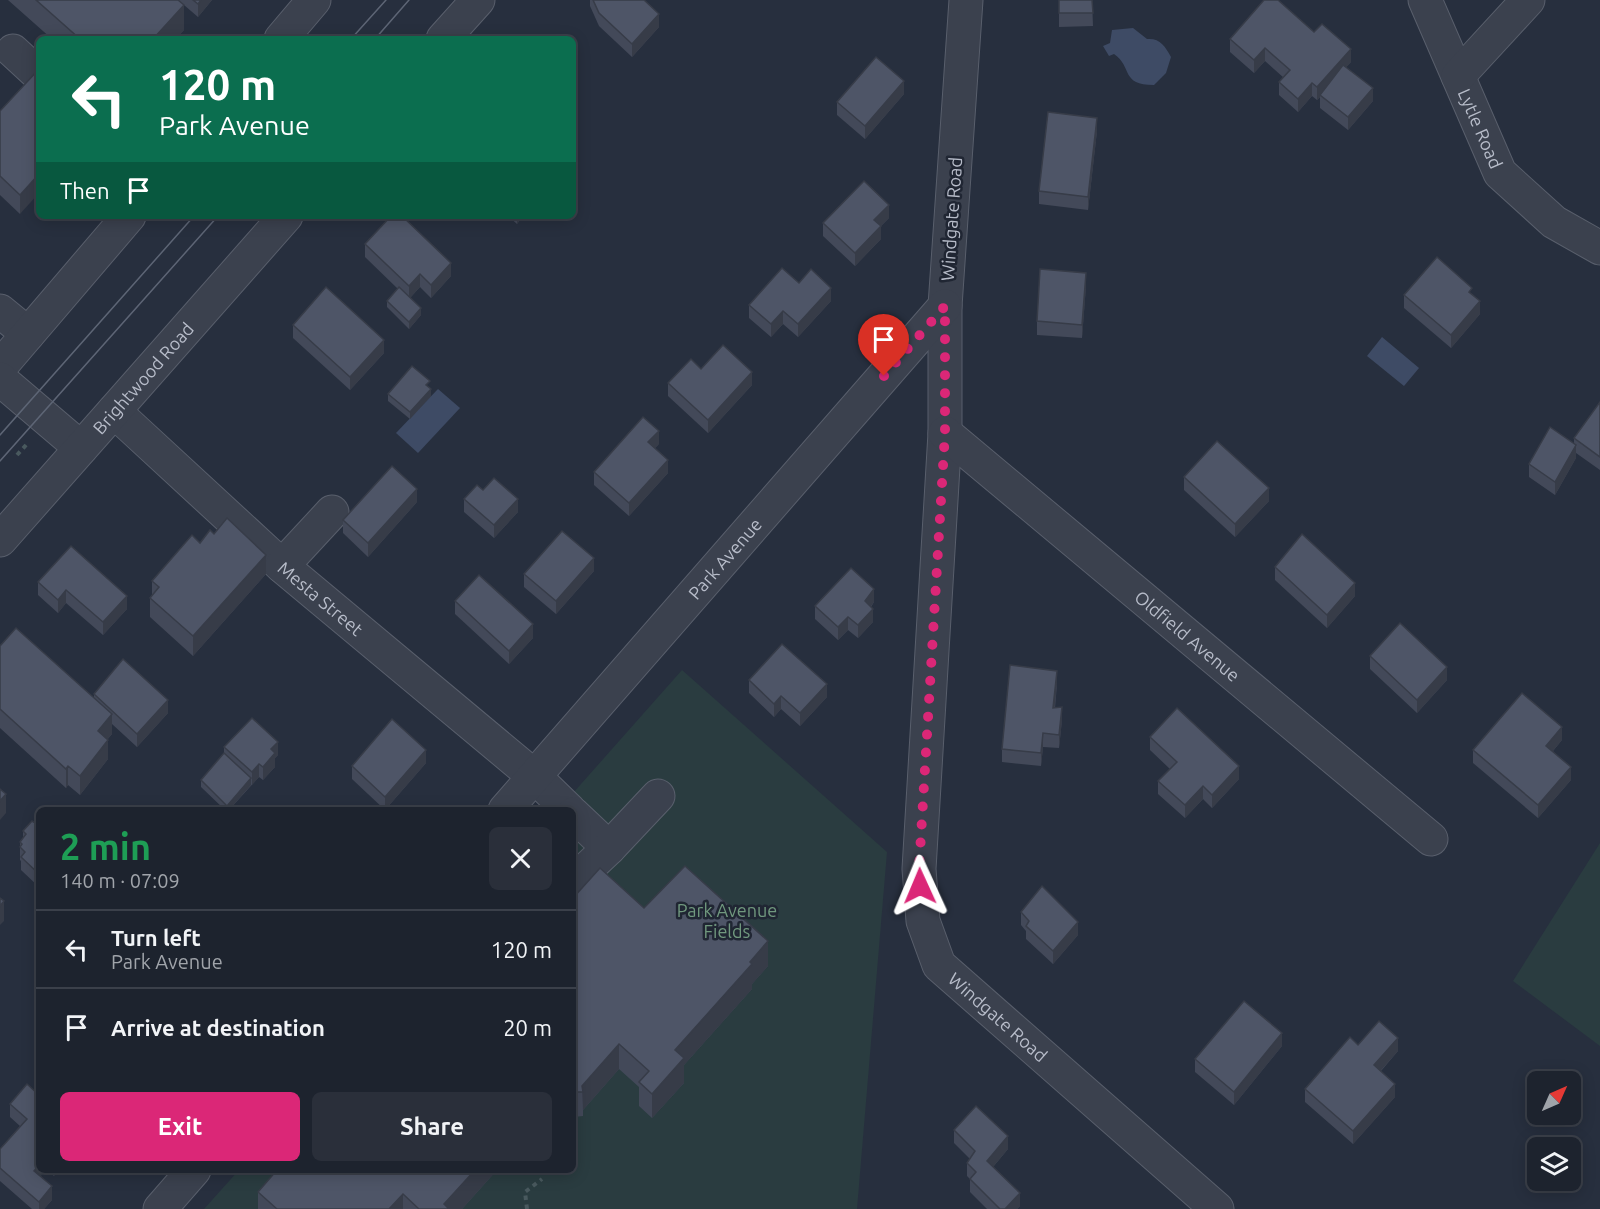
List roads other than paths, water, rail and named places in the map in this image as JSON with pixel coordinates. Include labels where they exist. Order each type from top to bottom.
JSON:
[{"type":"street","points":[[284,36],[314,0]]},
{"type":"street","points":[[446,36],[478,0]]},
{"type":"street","name":"Windgate Road","points":[[966,0],[945,306],[945,433],[919,869],[923,921],[939,965],[1217,1209]]},
{"type":"street","name":"Lytle Road","points":[[1425,0],[1500,172],[1554,222],[1600,248]]},
{"type":"street","points":[[1458,76],[1528,0]]},
{"type":"street","points":[[13,51],[36,72]]},
{"type":"street","points":[[0,367],[126,219]]},
{"type":"street","name":"Brightwood Road","points":[[0,540],[283,219]]},
{"type":"street","name":"Park Avenue","points":[[509,807],[945,306]]},
{"type":"street","points":[[0,310],[28,334]]},
{"type":"street","points":[[0,379],[81,448]]},
{"type":"street","name":"Mesta Street","points":[[114,411],[282,566],[535,777],[566,807]]},
{"type":"street","name":"Oldfield Avenue","points":[[945,433],[1431,839]]},
{"type":"street","points":[[282,566],[332,512]]},
{"type":"street","points":[[576,879],[658,796]]},
{"type":"street","points":[[576,817],[609,848]]},
{"type":"street","points":[[170,1205],[192,1173]]},
{"type":"water","points":[[1133,28],[1147,39],[1162,44],[1171,57],[1166,73],[1154,85],[1143,84],[1131,79],[1120,59],[1114,54],[1109,56],[1103,46],[1110,43],[1112,30]]},
{"type":"water","points":[[1382,337],[1419,368],[1404,386],[1367,356]]},
{"type":"water","points":[[438,389],[460,408],[418,453],[396,433]]},
{"type":"tram line","points":[[354,36],[386,0]]},
{"type":"tram line","points":[[378,36],[409,0]]},
{"type":"tram line","points":[[0,435],[191,219]]},
{"type":"tram line","points":[[0,461],[215,219]]},
{"type":"park label","name":"Park Avenue Fields","points":[[727,920]]}]
